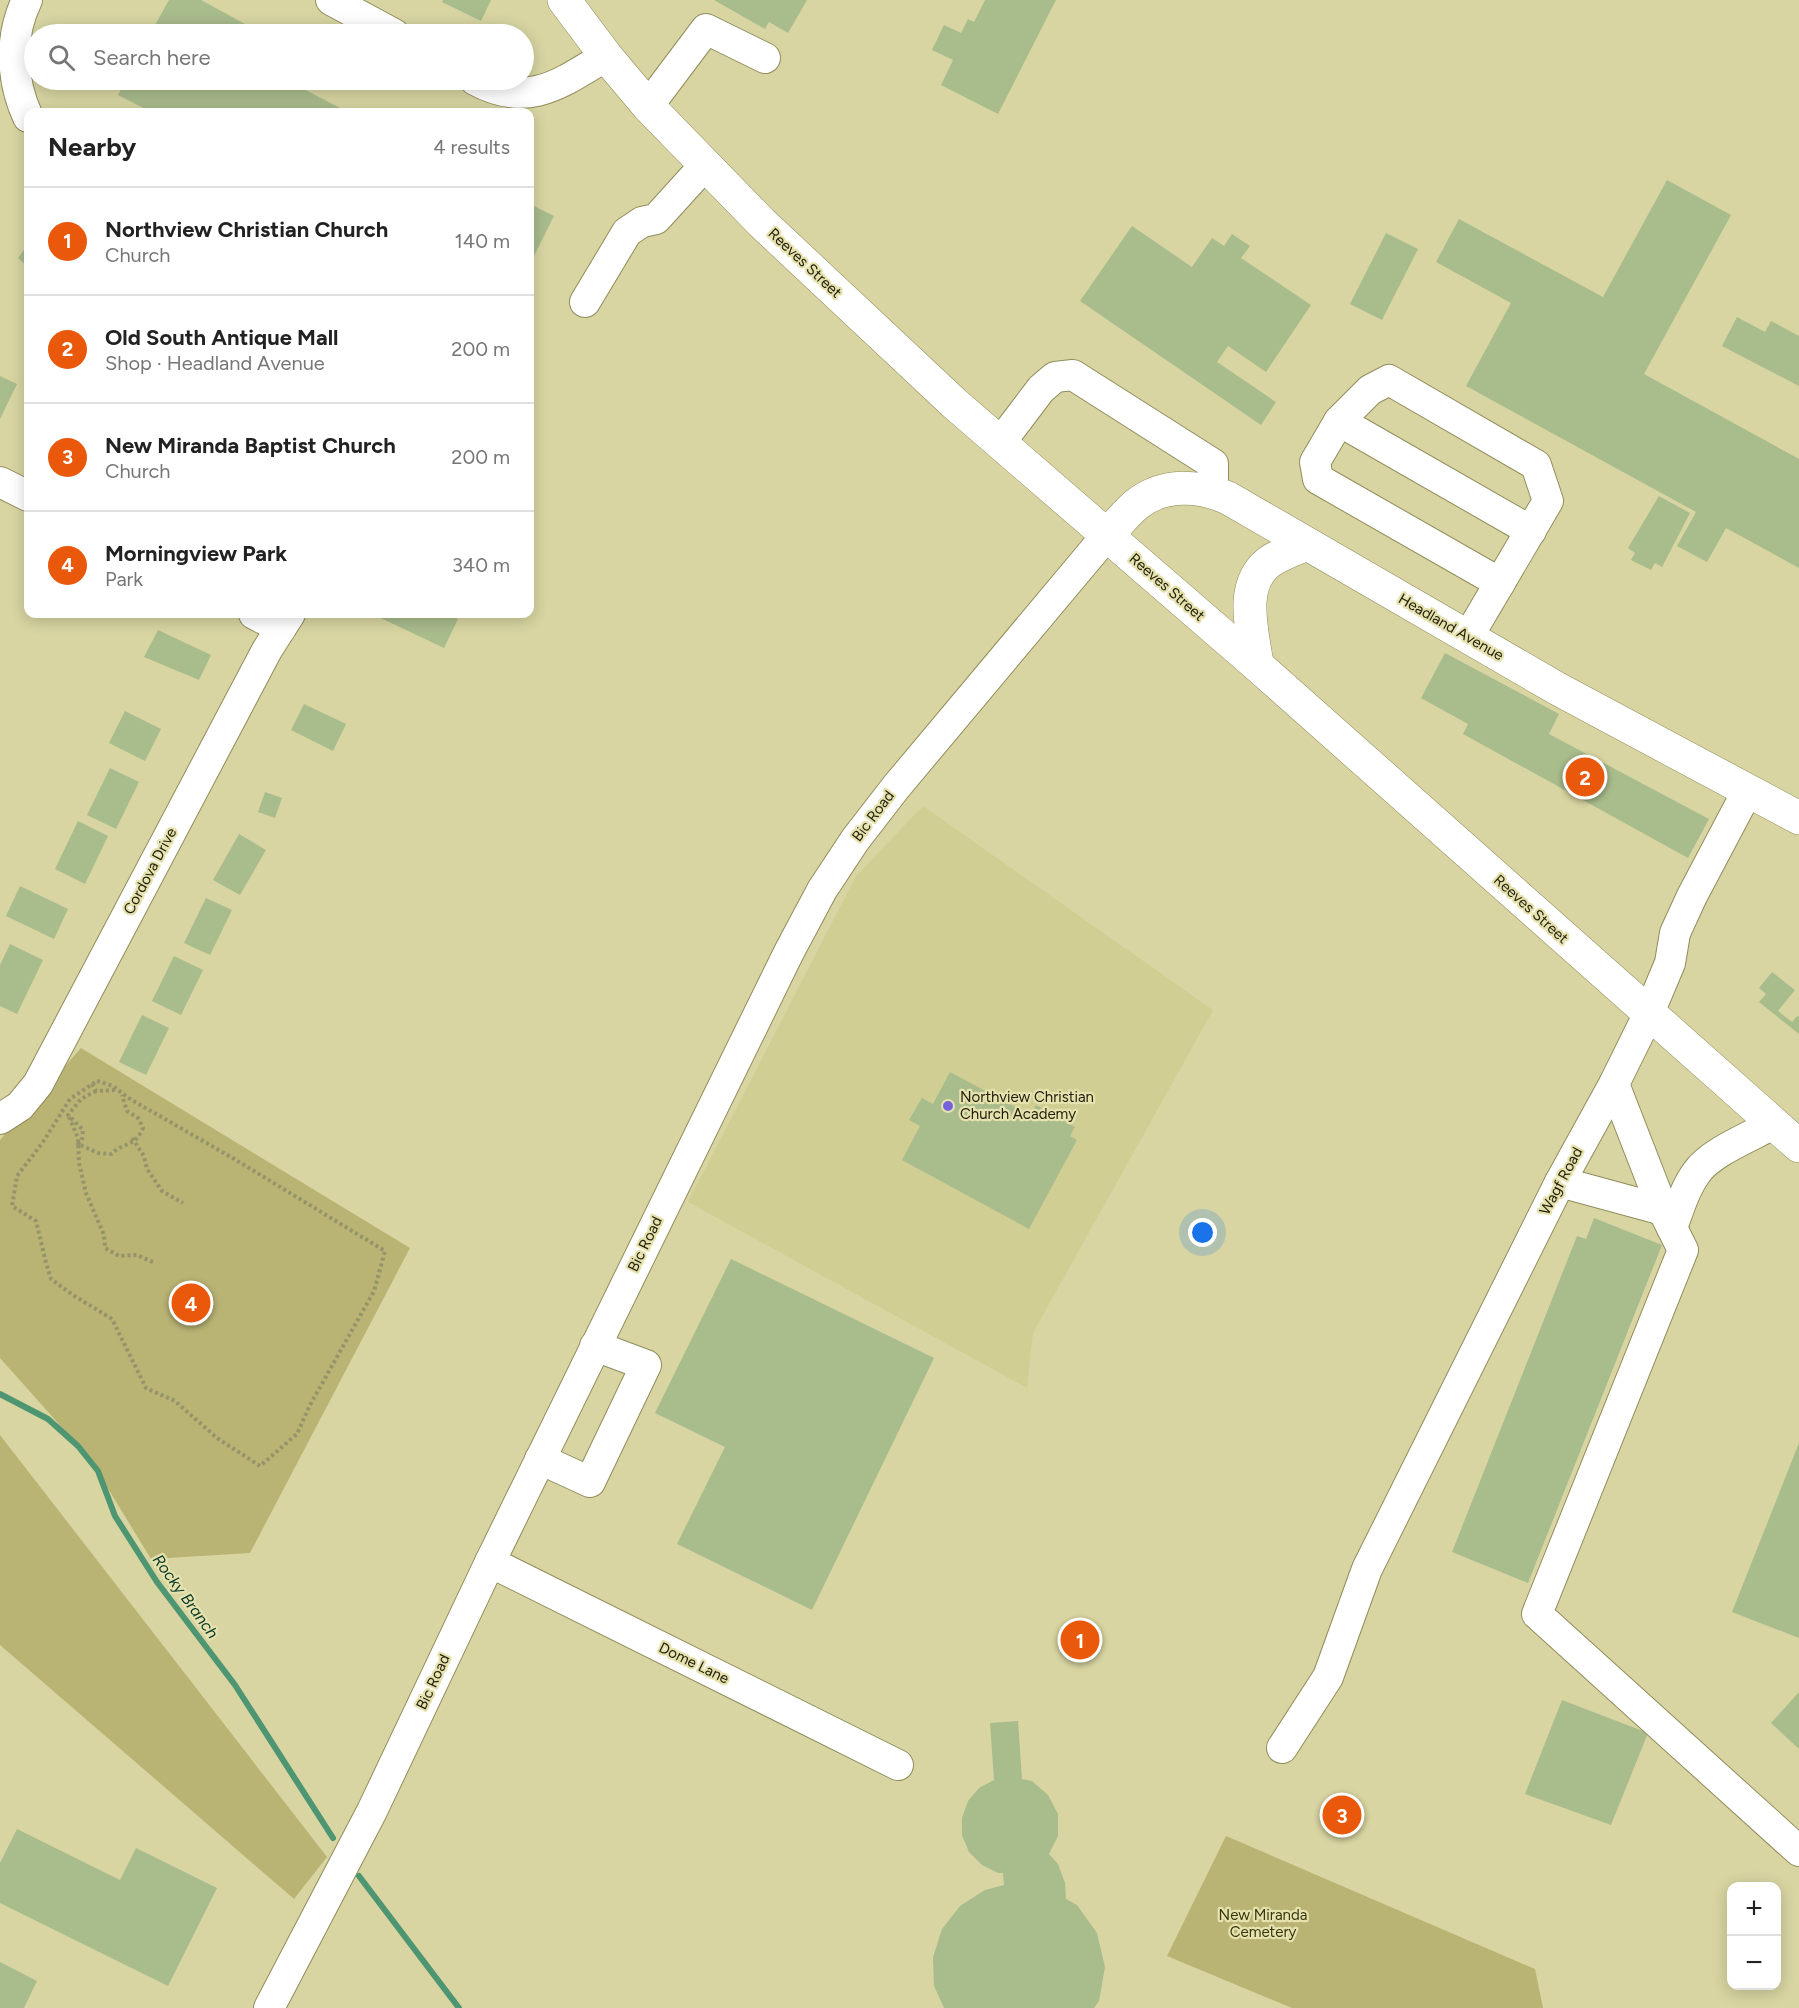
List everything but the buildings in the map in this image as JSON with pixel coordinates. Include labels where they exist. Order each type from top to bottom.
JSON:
[{"type":"main road","name":"Reeves Street","points":[[564,0],[606,56],[648,106],[705,165],[762,223],[954,403],[1257,665],[1799,1146]]},
{"type":"main road","name":"Headland Avenue","points":[[1107,535],[1137,503],[1155,494],[1183,488],[1198,488],[1213,492],[1558,688],[1799,818]]},
{"type":"main road","points":[[1257,665],[1249,602],[1251,587],[1258,574],[1268,563],[1307,544]]},
{"type":"street","points":[[25,108],[16,80],[14,61],[18,21],[27,0]]},
{"type":"street","points":[[332,0],[376,24]]},
{"type":"street","points":[[648,106],[706,30],[765,58]]},
{"type":"street","points":[[499,90],[540,92],[555,86],[606,56]]},
{"type":"street","points":[[585,302],[627,232],[642,222],[656,219],[705,165]]},
{"type":"street","points":[[1000,443],[1041,389],[1055,377],[1072,375],[1213,464],[1213,492]]},
{"type":"street","points":[[1468,637],[1531,531],[1548,501],[1536,465],[1389,380],[1370,390],[1339,422],[1316,462],[1318,479],[1500,583]]},
{"type":"street","points":[[1339,422],[1531,531]]},
{"type":"street","points":[[0,482],[24,494]]},
{"type":"street","name":"Bic Road","points":[[269,2008],[372,1811],[595,1346],[789,952],[822,890],[855,840],[896,787],[1107,535]]},
{"type":"street","name":"Cordova Drive","points":[[0,1119],[20,1106],[38,1084],[262,660],[286,621]]},
{"type":"street","name":"Wagf Road","points":[[1282,1748],[1328,1677],[1367,1569],[1560,1182],[1614,1084],[1649,1013],[1670,963],[1675,933],[1748,790]]},
{"type":"street","points":[[1614,1084],[1668,1219],[1683,1250],[1537,1614],[1799,1851]]},
{"type":"street","points":[[1668,1219],[1698,1170],[1717,1155],[1773,1124]]},
{"type":"street","points":[[1560,1182],[1668,1219]]},
{"type":"street","points":[[540,1459],[590,1482],[646,1365],[595,1346]]},
{"type":"street","name":"Dome Lane","points":[[490,1562],[898,1765]]},
{"type":"path","points":[[97,1081],[113,1086],[130,1099],[231,1157],[385,1251],[374,1291],[310,1405],[297,1434],[260,1466],[217,1438],[175,1401],[146,1388],[112,1319],[72,1295],[51,1279],[36,1221],[12,1206],[17,1176],[43,1142],[70,1099],[92,1084],[97,1081]]},
{"type":"path","points":[[92,1084],[96,1091]]},
{"type":"path","points":[[68,1115],[81,1099],[96,1091],[118,1090],[124,1096],[127,1111],[138,1118],[143,1128],[133,1140],[111,1154],[98,1153],[78,1144]]},
{"type":"path","points":[[65,1108],[78,1138],[78,1163],[86,1193],[104,1235],[105,1248],[119,1256],[137,1255],[155,1263]]},
{"type":"path","points":[[68,1115],[83,1130],[82,1141],[78,1144]]},
{"type":"path","points":[[133,1140],[144,1156],[147,1169],[162,1191],[183,1203]]},
{"type":"shaded area","name":"Northview Christian Church Academy","points":[[923,806],[1213,1010],[1033,1333],[1027,1388],[688,1202],[856,876]]},
{"type":"green space","points":[[81,1048],[410,1248],[250,1553],[151,1559],[90,1459],[0,1358],[0,1140]]},
{"type":"green space","points":[[0,1435],[327,1857],[294,1899],[0,1645]]},
{"type":"green space","name":"New Miranda Cemetery","points":[[1226,1836],[1535,1969],[1543,2008],[1292,2008],[1167,1956]]},
{"type":"waterway","name":"Rocky Branch","points":[[0,1394],[48,1419],[78,1446],[98,1471],[115,1516],[157,1582],[235,1685],[333,1838]]},
{"type":"waterway","name":"Rocky Branch","points":[[359,1876],[459,2008]]},
{"type":"place","name":"Old South Antique Mall","points":[[1585,777]]},
{"type":"place","name":"Northview Christian Church Academy","points":[[948,1106]]},
{"type":"place","name":"Morningview Park","points":[[191,1303]]},
{"type":"place","name":"Northview Christian Church","points":[[1080,1640]]},
{"type":"place","name":"New Miranda Baptist Church","points":[[1342,1815]]}]
